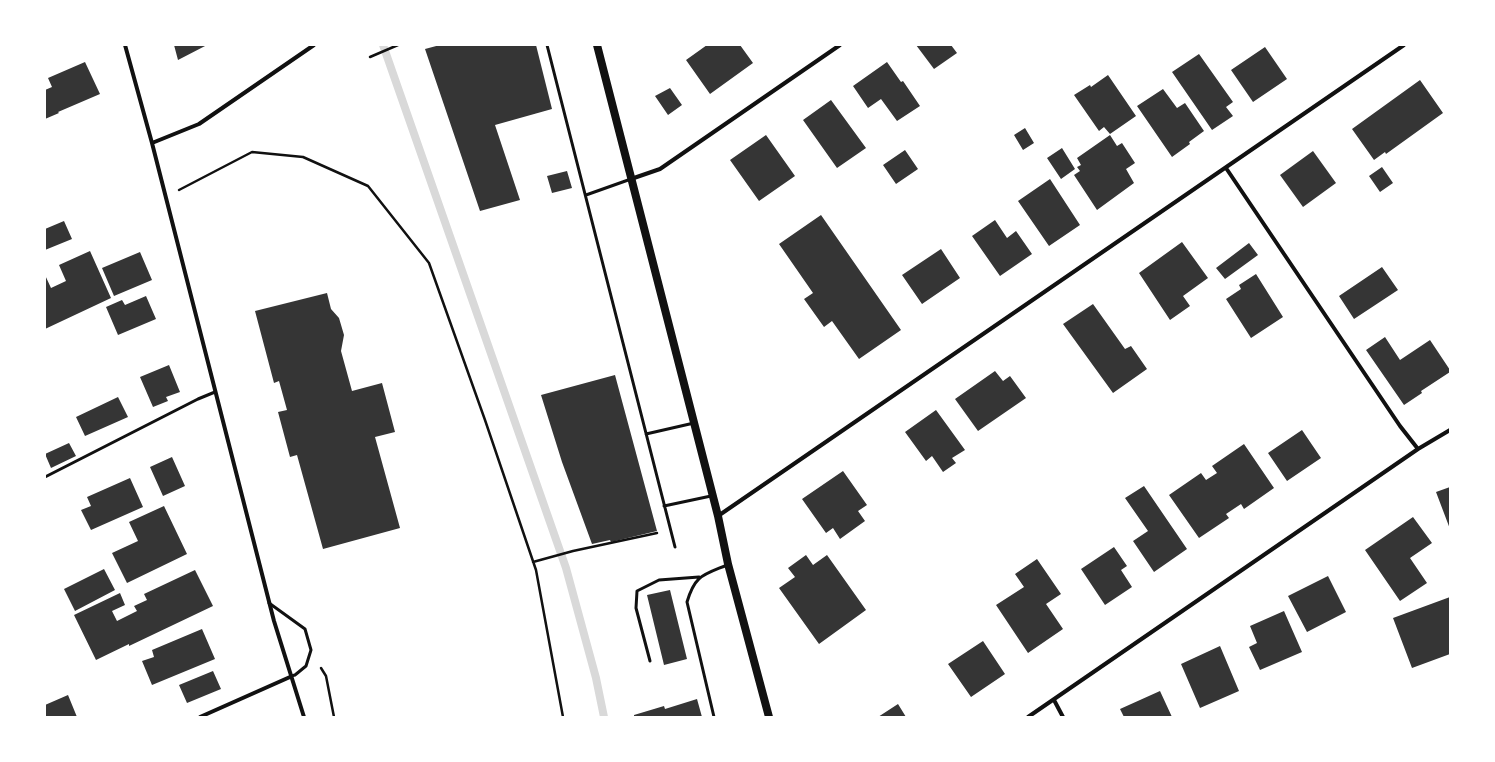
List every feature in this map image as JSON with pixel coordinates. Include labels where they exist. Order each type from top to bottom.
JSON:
[{"type":"main road","points":[[597,45],[713,496],[728,564],[769,717]]},
{"type":"street","points":[[126,45],[269,603],[290,677],[304,717]]},
{"type":"street","points":[[152,143],[199,124],[314,45]]},
{"type":"street","points":[[631,179],[660,169],[840,45]]},
{"type":"street","points":[[718,516],[1404,45]]},
{"type":"street","points":[[1226,168],[1396,420],[1418,449]]},
{"type":"street","points":[[1028,717],[1418,449],[1450,430]]},
{"type":"street","points":[[200,717],[290,677]]},
{"type":"street","points":[[1054,700],[1063,717]]},
{"type":"lane","points":[[547,45],[675,547]]},
{"type":"lane","points":[[586,196],[631,179]]},
{"type":"lane","points":[[45,477],[198,399],[215,392]]},
{"type":"lane","points":[[646,434],[694,423]]},
{"type":"lane","points":[[664,506],[713,496]]},
{"type":"lane","points":[[650,661],[636,608],[637,590],[659,580],[699,577],[728,564]]},
{"type":"lane","points":[[699,577],[691,588],[687,602],[714,717]]},
{"type":"lane","points":[[269,603],[305,629],[312,650],[306,666],[290,677]]},
{"type":"path","points":[[370,57],[398,45]]},
{"type":"path","points":[[165,197],[252,152],[303,157],[368,186],[429,263],[486,420],[533,562],[563,717]]},
{"type":"path","points":[[533,562],[573,551],[670,530]]},
{"type":"path","points":[[312,650],[326,676],[334,717]]},
{"type":"building","points":[[174,45],[207,45],[178,60]]},
{"type":"building","points":[[440,45],[536,45],[552,109],[495,125],[520,200],[480,211],[425,49]]},
{"type":"building","points":[[707,45],[740,45],[753,63],[710,94],[686,60]]},
{"type":"building","points":[[916,45],[951,45],[957,53],[934,69]]},
{"type":"building","points":[[1265,47],[1287,79],[1253,102],[1231,70]]},
{"type":"building","points":[[1199,54],[1233,102],[1226,107],[1233,116],[1212,130],[1172,72]]},
{"type":"building","points":[[85,62],[100,94],[45,119],[45,90],[52,87],[48,78]]},
{"type":"building","points":[[887,62],[901,82],[903,81],[920,106],[897,121],[881,99],[868,108],[853,86]]},
{"type":"building","points":[[1108,75],[1136,116],[1110,134],[1104,127],[1099,131],[1074,95],[1090,85],[1091,87]]},
{"type":"building","points":[[1420,80],[1443,113],[1386,154],[1385,152],[1374,160],[1352,129]]},
{"type":"building","points":[[670,88],[682,105],[668,115],[655,96]]},
{"type":"building","points":[[1163,89],[1177,108],[1185,103],[1204,131],[1189,142],[1190,144],[1172,157],[1137,106]]},
{"type":"building","points":[[831,100],[866,148],[837,168],[803,120]]},
{"type":"building","points":[[1025,128],[1034,143],[1023,150],[1014,135]]},
{"type":"building","points":[[766,135],[795,176],[759,201],[730,160]]},
{"type":"building","points":[[1110,135],[1117,146],[1122,143],[1135,163],[1126,169],[1134,183],[1097,210],[1074,175],[1080,171],[1077,167],[1081,165],[1077,158]]},
{"type":"building","points":[[1062,148],[1075,169],[1061,179],[1047,158]]},
{"type":"building","points":[[905,150],[918,169],[896,184],[883,165]]},
{"type":"building","points":[[1313,151],[1336,183],[1303,207],[1280,175]]},
{"type":"building","points":[[1382,167],[1393,183],[1380,192],[1369,176]]},
{"type":"building","points":[[567,171],[572,188],[552,193],[547,176]]},
{"type":"building","points":[[1050,179],[1080,225],[1049,246],[1018,201]]},
{"type":"building","points":[[821,215],[901,330],[859,359],[832,321],[824,327],[804,299],[813,293],[779,244]]},
{"type":"building","points":[[995,220],[1007,238],[1016,231],[1032,254],[1000,276],[972,236]]},
{"type":"building","points":[[64,221],[72,239],[45,250],[45,229]]},
{"type":"building","points":[[1182,242],[1208,278],[1183,296],[1190,306],[1170,320],[1139,273]]},
{"type":"building","points":[[1249,243],[1258,255],[1225,279],[1216,268]]},
{"type":"building","points":[[941,249],[960,278],[922,304],[902,275]]},
{"type":"building","points":[[90,251],[111,298],[45,329],[45,275],[51,288],[66,281],[59,265]]},
{"type":"building","points":[[140,252],[152,280],[114,296],[102,268]]},
{"type":"building","points":[[1382,267],[1398,290],[1354,319],[1339,296]]},
{"type":"building","points":[[1256,274],[1283,317],[1251,338],[1226,299],[1241,289],[1239,285]]},
{"type":"building","points":[[327,293],[331,309],[339,318],[344,335],[341,351],[352,391],[382,383],[395,432],[375,437],[400,528],[323,549],[297,455],[290,457],[278,412],[287,410],[279,381],[274,383],[255,311]]},
{"type":"building","points":[[146,296],[156,319],[118,335],[106,307],[122,300],[125,305]]},
{"type":"building","points":[[1093,304],[1125,349],[1131,346],[1147,369],[1113,393],[1063,324]]},
{"type":"building","points":[[1385,337],[1400,360],[1430,340],[1450,372],[1421,391],[1422,393],[1404,405],[1366,350]]},
{"type":"building","points":[[169,365],[180,392],[166,397],[168,401],[153,407],[140,377]]},
{"type":"building","points":[[995,371],[1003,381],[1010,376],[1026,398],[978,431],[955,399]]},
{"type":"building","points":[[615,375],[657,531],[611,542],[610,540],[592,544],[562,462],[541,395]]},
{"type":"building","points":[[118,397],[128,417],[85,436],[76,417]]},
{"type":"building","points":[[936,410],[965,450],[952,458],[956,463],[943,472],[932,456],[926,461],[905,432]]},
{"type":"building","points":[[1302,430],[1321,458],[1287,481],[1268,453]]},
{"type":"building","points":[[69,443],[76,456],[51,468],[45,454]]},
{"type":"building","points":[[1244,444],[1274,488],[1244,509],[1241,504],[1226,514],[1229,518],[1199,538],[1169,495],[1201,473],[1206,480],[1217,473],[1212,466]]},
{"type":"building","points":[[172,457],[185,486],[163,496],[150,467]]},
{"type":"building","points":[[843,471],[867,505],[858,511],[865,521],[840,539],[833,528],[826,533],[802,499]]},
{"type":"building","points":[[130,478],[143,507],[91,530],[81,510],[91,506],[87,497]]},
{"type":"building","points":[[1144,486],[1187,549],[1154,572],[1133,541],[1148,531],[1125,498]]},
{"type":"building","points":[[1450,487],[1450,529],[1436,492]]},
{"type":"building","points":[[164,506],[187,554],[127,583],[112,553],[138,541],[129,522]]},
{"type":"building","points":[[1413,517],[1432,543],[1410,558],[1427,583],[1400,601],[1365,550]]},
{"type":"building","points":[[1114,547],[1127,566],[1121,570],[1132,587],[1105,605],[1081,569]]},
{"type":"building","points":[[806,555],[813,565],[827,555],[866,610],[819,644],[779,588],[795,577],[788,568]]},
{"type":"building","points":[[1037,559],[1061,594],[1046,604],[1063,629],[1028,653],[996,605],[1024,587],[1015,574]]},
{"type":"building","points":[[104,569],[115,590],[75,611],[64,589]]},
{"type":"building","points":[[195,570],[213,606],[96,660],[74,615],[120,593],[125,605],[112,611],[117,621],[137,611],[134,606],[147,600],[144,594]]},
{"type":"building","points":[[1328,576],[1346,612],[1307,632],[1288,596]]},
{"type":"building","points":[[670,590],[687,659],[664,665],[647,595]]},
{"type":"building","points":[[1450,597],[1450,654],[1412,668],[1393,618]]},
{"type":"building","points":[[1284,611],[1302,652],[1260,670],[1249,647],[1257,643],[1250,626]]},
{"type":"building","points":[[202,629],[215,659],[152,685],[142,661],[154,657],[152,650]]},
{"type":"building","points":[[983,641],[1005,674],[971,697],[948,664]]},
{"type":"building","points":[[1220,646],[1239,691],[1200,708],[1181,664]]},
{"type":"building","points":[[213,671],[221,689],[187,703],[179,685]]},
{"type":"building","points":[[1160,691],[1172,717],[1124,717],[1120,709]]},
{"type":"building","points":[[68,695],[77,717],[45,717],[45,705]]},
{"type":"building","points":[[697,699],[702,717],[634,717],[634,715],[664,706],[665,709]]},
{"type":"building","points":[[898,704],[906,717],[878,717]]},
{"type":"waterway","points":[[383,45],[566,568],[596,678],[604,717]]}]
